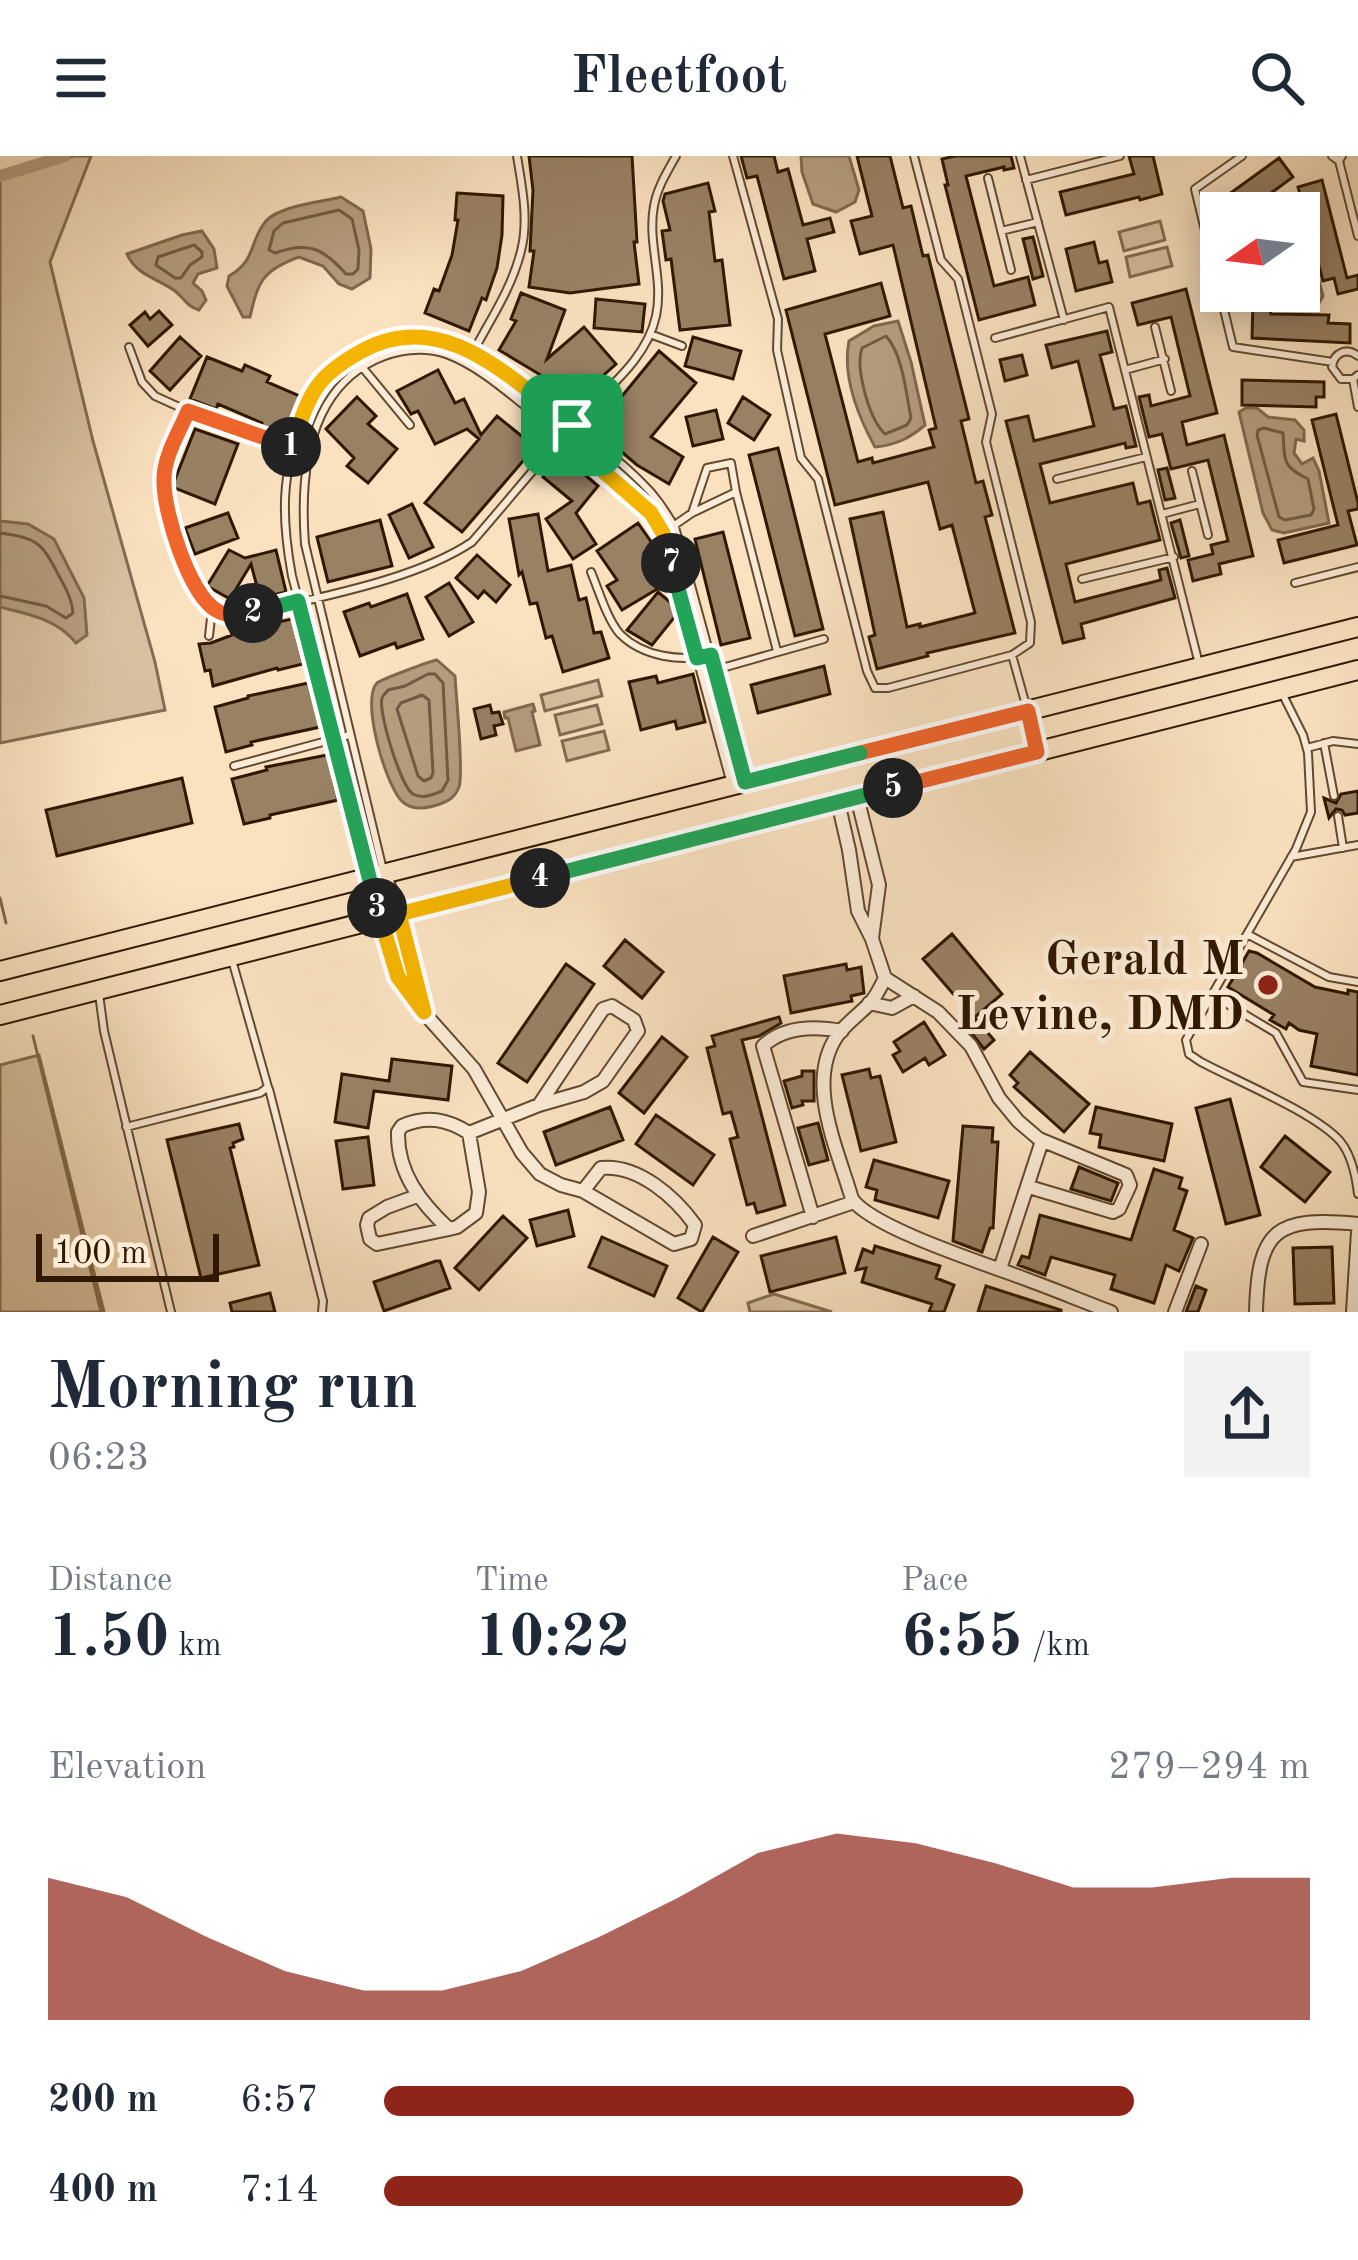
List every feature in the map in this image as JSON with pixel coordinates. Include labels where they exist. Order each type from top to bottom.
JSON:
[{"type":"main road","points":[[0,971],[1358,627]]},
{"type":"main road","points":[[0,1015],[1358,670]]},
{"type":"main road","points":[[1028,711],[1037,752]]},
{"type":"street","points":[[848,800],[858,911],[885,978],[938,1012],[971,1046],[999,1098],[1018,1121],[1042,1141],[1126,1175],[1130,1185],[1119,1209],[1112,1212],[1029,1187]]},
{"type":"street","points":[[848,800],[879,885],[872,939]]},
{"type":"street","points":[[377,875],[390,916],[398,977],[474,1069],[522,1153],[540,1174],[583,1191],[674,1244],[691,1239],[695,1225],[681,1206],[633,1172],[601,1168],[583,1191]]},
{"type":"street","points":[[885,978],[869,1004],[842,1031],[824,1073],[823,1104],[854,1202],[874,1217],[943,1249],[1112,1312]]},
{"type":"street","points":[[869,1004],[892,1008],[914,996]]},
{"type":"street","points":[[469,1133],[603,1081],[638,1030],[634,1020],[612,1006],[603,1010],[539,1105]]},
{"type":"street","points":[[813,1217],[764,1046],[771,1039],[810,1027],[842,1031]]},
{"type":"street","points":[[449,1228],[417,1196],[398,1141],[402,1126],[425,1119],[444,1120],[469,1133]]},
{"type":"street","points":[[417,1196],[369,1218],[370,1239],[377,1244],[449,1228],[476,1213],[479,1192],[469,1133]]},
{"type":"street","points":[[1000,1269],[1042,1141]]},
{"type":"street","points":[[753,1236],[854,1202]]},
{"type":"street","points":[[1256,1312],[1262,1256],[1269,1242],[1296,1224],[1318,1220],[1358,1228],[1352,1312]]},
{"type":"street","points":[[1175,1312],[1201,1244]]},
{"type":"lane","points":[[467,364],[511,282],[522,248],[525,208],[517,156]]},
{"type":"lane","points":[[188,411],[163,479],[188,572],[212,609],[241,616],[421,569],[453,555],[472,542],[572,425],[620,379],[650,334],[660,289],[654,204],[676,156]]},
{"type":"lane","points":[[733,156],[778,319],[777,350],[801,458],[818,479],[875,688],[1012,655],[1030,643],[1031,622],[986,442],[992,414],[958,279],[941,260],[914,156]]},
{"type":"lane","points":[[1020,156],[1064,320]]},
{"type":"lane","points":[[1026,180],[1120,156]]},
{"type":"lane","points":[[1242,156],[1196,189],[1233,347],[1333,362]]},
{"type":"lane","points":[[1338,158],[1358,236]]},
{"type":"lane","points":[[988,178],[1011,270]]},
{"type":"lane","points":[[1001,231],[1038,222]]},
{"type":"lane","points":[[995,338],[1109,308],[1200,667]]},
{"type":"lane","points":[[1155,327],[1171,391]]},
{"type":"lane","points":[[650,334],[682,346]]},
{"type":"lane","points":[[377,875],[298,601],[284,531],[285,483],[292,447],[315,389],[353,356],[400,336],[436,337],[473,351],[572,425],[659,502],[675,527],[711,655],[738,784]]},
{"type":"lane","points":[[129,347],[142,382],[155,396],[309,452]]},
{"type":"lane","points":[[377,875],[305,544],[302,501],[309,452],[322,412],[340,384],[387,354],[419,349],[467,364],[564,437],[651,513],[663,533],[701,674],[738,784]]},
{"type":"lane","points":[[1333,362],[1342,352],[1358,356]]},
{"type":"lane","points":[[353,356],[410,425]]},
{"type":"lane","points":[[1125,370],[1165,359]]},
{"type":"lane","points":[[1333,362],[1337,376],[1356,377],[1358,407]]},
{"type":"lane","points":[[1057,479],[1148,456]]},
{"type":"lane","points":[[692,513],[707,468],[731,464],[776,651]]},
{"type":"lane","points":[[1192,471],[1208,535]]},
{"type":"lane","points":[[663,533],[736,492]]},
{"type":"lane","points":[[1162,514],[1200,504]]},
{"type":"lane","points":[[1082,579],[1174,557]]},
{"type":"lane","points":[[1295,583],[1358,567]]},
{"type":"lane","points":[[591,572],[618,632],[637,646],[657,655],[711,655]]},
{"type":"lane","points":[[209,636],[212,609]]},
{"type":"lane","points":[[701,674],[824,639]]},
{"type":"lane","points":[[1012,655],[1028,711]]},
{"type":"lane","points":[[1280,690],[1307,748],[1311,812],[1292,857],[1186,1040],[1189,1054],[1321,1125],[1343,1144],[1358,1194]]},
{"type":"lane","points":[[234,766],[349,735]]},
{"type":"lane","points":[[1307,748],[1334,741],[1358,744]]},
{"type":"lane","points":[[1324,743],[1334,796]]},
{"type":"lane","points":[[1338,817],[1343,848]]},
{"type":"lane","points":[[1292,857],[1358,845]]},
{"type":"lane","points":[[1280,877],[1294,882]]},
{"type":"lane","points":[[1247,934],[1329,977],[1358,982]]},
{"type":"lane","points":[[231,957],[323,1301],[322,1312]]},
{"type":"lane","points":[[98,990],[171,1312]]},
{"type":"lane","points":[[1212,995],[1276,1033],[1304,1082],[1358,1090]]},
{"type":"lane","points":[[126,1126],[260,1093],[268,1087]]},
{"type":"shaded area","points":[[74,156],[91,156],[50,262],[165,710],[0,743],[0,176]]},
{"type":"shaded area","points":[[1160,221],[1165,240],[1124,251],[1119,232]]},
{"type":"shaded area","points":[[1167,247],[1172,266],[1130,277],[1126,257]]},
{"type":"shaded area","points":[[598,680],[602,696],[545,711],[541,695]]},
{"type":"shaded area","points":[[597,705],[602,724],[560,735],[555,715]]},
{"type":"shaded area","points":[[604,731],[609,750],[567,761],[562,741]]},
{"type":"shaded area","points":[[39,1055],[104,1312],[0,1312],[0,1065]]},
{"type":"shaded area","points":[[774,1294],[832,1312],[750,1312],[748,1303]]},
{"type":"water","points":[[801,156],[849,156],[859,190],[855,202],[836,212],[813,204]]},
{"type":"water","points":[[341,197],[363,211],[371,249],[370,278],[352,289],[339,284],[323,266],[299,257],[264,278],[250,317],[243,317],[227,286],[229,276],[249,257],[266,221],[290,208]]},
{"type":"water","points":[[202,231],[214,249],[217,268],[198,274],[193,283],[206,300],[199,310],[141,272],[127,254]]},
{"type":"water","points":[[898,321],[925,425],[901,440],[875,447],[853,396],[849,341],[874,326]]},
{"type":"water","points":[[1246,408],[1295,420],[1304,430],[1304,441],[1296,439],[1294,453],[1302,464],[1313,458],[1329,523],[1284,533],[1272,530],[1263,513],[1239,412]]},
{"type":"water","points":[[0,521],[28,524],[54,539],[84,598],[87,635],[76,643],[51,623],[0,607]]},
{"type":"water","points":[[437,660],[455,676],[460,779],[449,800],[417,808],[404,803],[390,782],[374,725],[373,693],[380,681]]},
{"type":"water","points":[[533,704],[540,745],[516,751],[504,712]]},
{"type":"building","points":[[529,156],[632,156],[639,284],[570,293],[529,287],[534,251],[530,251],[533,190]]},
{"type":"building","points":[[741,156],[774,156],[778,172],[788,169],[803,225],[830,218],[834,232],[807,239],[815,271],[784,279],[757,176],[747,178]]},
{"type":"building","points":[[857,156],[890,156],[903,208],[911,206],[923,256],[928,255],[969,419],[961,421],[976,483],[983,481],[992,515],[985,517],[1015,633],[877,669],[869,637],[875,635],[850,519],[883,512],[907,627],[975,613],[952,525],[940,529],[928,482],[835,505],[786,310],[881,283],[890,316],[825,334],[858,462],[872,458],[873,463],[934,447],[929,430],[936,428],[893,245],[860,254],[851,221],[872,216]]},
{"type":"building","points":[[1011,156],[1014,168],[966,176],[994,286],[1028,277],[1035,305],[979,320],[945,185],[942,159]]},
{"type":"building","points":[[1129,156],[1153,156],[1162,194],[1066,215],[1060,192],[1134,174]]},
{"type":"building","points":[[1279,158],[1293,177],[1273,192],[1232,192]]},
{"type":"building","points":[[1322,180],[1347,278],[1358,275],[1358,289],[1338,294],[1334,278],[1323,281],[1320,192],[1299,192],[1298,187]]},
{"type":"building","points":[[708,183],[715,211],[709,212],[715,261],[722,260],[730,325],[680,330],[671,259],[666,260],[662,231],[670,230],[663,201],[665,194]]},
{"type":"building","points":[[457,193],[503,196],[497,268],[469,331],[425,313],[452,255]]},
{"type":"building","points":[[1033,237],[1043,276],[1033,279],[1023,239]]},
{"type":"building","points":[[1094,242],[1099,263],[1107,261],[1112,282],[1076,291],[1066,249]]},
{"type":"building","points":[[1186,289],[1217,413],[1182,422],[1187,445],[1224,435],[1253,556],[1219,564],[1221,574],[1193,581],[1188,560],[1213,554],[1211,545],[1228,541],[1208,460],[1171,469],[1162,434],[1149,437],[1139,397],[1149,395],[1151,406],[1190,396],[1171,317],[1138,325],[1132,303]]},
{"type":"building","points":[[521,293],[565,310],[547,359],[584,327],[616,364],[588,389],[593,394],[573,414],[538,384],[544,377],[499,350],[516,321],[511,319]]},
{"type":"building","points":[[596,299],[645,304],[642,332],[594,328]]},
{"type":"building","points":[[159,311],[172,325],[148,346],[130,325],[145,312],[150,319]]},
{"type":"building","points":[[1253,312],[1329,315],[1328,323],[1350,324],[1350,343],[1252,338]]},
{"type":"building","points":[[1107,331],[1112,352],[1100,355],[1114,409],[1126,406],[1136,446],[1126,448],[1125,443],[1040,464],[1050,503],[1133,483],[1138,504],[1150,501],[1160,540],[1066,564],[1075,602],[1161,580],[1159,570],[1167,568],[1175,598],[1081,624],[1084,638],[1063,643],[1006,421],[1028,416],[1034,441],[1094,426],[1078,361],[1052,368],[1046,345]]},
{"type":"building","points":[[180,337],[201,356],[170,390],[150,371]]},
{"type":"building","points":[[693,337],[741,351],[733,379],[685,366]]},
{"type":"building","points":[[659,351],[696,383],[651,437],[683,457],[669,484],[637,465],[595,429]]},
{"type":"building","points":[[1022,355],[1027,375],[1005,381],[1000,360]]},
{"type":"building","points":[[207,357],[242,371],[245,365],[270,376],[267,382],[302,397],[286,436],[260,428],[262,423],[218,404],[216,409],[190,399]]},
{"type":"building","points":[[438,370],[455,403],[464,399],[481,435],[497,416],[535,447],[462,532],[425,503],[479,439],[467,429],[435,444],[418,411],[411,414],[397,391]]},
{"type":"building","points":[[1242,380],[1324,382],[1324,397],[1316,397],[1316,407],[1242,405]]},
{"type":"building","points":[[357,397],[376,416],[368,424],[397,449],[368,483],[347,466],[354,458],[326,429]]},
{"type":"building","points":[[743,397],[770,415],[754,440],[728,423]]},
{"type":"building","points":[[716,410],[723,439],[693,446],[686,417]]},
{"type":"building","points":[[1336,414],[1358,503],[1358,509],[1348,511],[1357,545],[1284,563],[1278,540],[1338,525],[1312,420]]},
{"type":"building","points":[[195,429],[238,444],[215,504],[172,487]]},
{"type":"building","points":[[778,448],[823,629],[795,636],[749,455]]},
{"type":"building","points":[[561,454],[598,486],[576,513],[596,544],[573,559],[546,519],[572,501],[543,477]]},
{"type":"building","points":[[1167,468],[1175,498],[1165,500],[1158,470]]},
{"type":"building","points":[[412,504],[433,547],[409,558],[389,515]]},
{"type":"building","points":[[228,513],[238,538],[195,554],[185,528]]},
{"type":"building","points":[[538,514],[548,571],[571,565],[579,600],[586,598],[594,633],[601,632],[609,658],[563,672],[552,636],[546,638],[537,603],[530,604],[522,572],[519,575],[509,519]]},
{"type":"building","points":[[380,520],[392,566],[328,582],[317,537]]},
{"type":"building","points":[[1180,520],[1189,556],[1181,558],[1171,523]]},
{"type":"building","points":[[638,523],[654,546],[644,553],[664,585],[622,610],[607,586],[617,580],[597,551]]},
{"type":"building","points":[[723,532],[750,638],[721,645],[695,539]]},
{"type":"building","points":[[229,550],[245,558],[276,550],[286,592],[260,598],[251,564],[230,599],[207,586]]},
{"type":"building","points":[[477,555],[510,585],[496,602],[484,591],[478,598],[456,578]]},
{"type":"building","points":[[449,583],[473,622],[449,636],[426,597]]},
{"type":"building","points":[[658,592],[675,606],[677,614],[652,645],[627,630]]},
{"type":"building","points":[[407,594],[423,639],[360,656],[344,612]]},
{"type":"building","points":[[292,619],[303,664],[213,686],[199,644]]},
{"type":"building","points":[[824,666],[830,694],[758,713],[751,685]]},
{"type":"building","points":[[693,674],[705,722],[677,729],[675,721],[641,730],[629,682],[656,676],[658,683]]},
{"type":"building","points":[[308,683],[320,727],[226,752],[215,707]]},
{"type":"building","points":[[490,705],[503,724],[494,726],[496,735],[481,739],[474,709]]},
{"type":"building","points":[[327,755],[338,800],[244,824],[232,779]]},
{"type":"building","points":[[182,778],[192,823],[57,856],[46,810]]},
{"type":"building","points":[[1358,791],[1358,813],[1345,815],[1336,809],[1329,818],[1324,798],[1336,803],[1341,794]]},
{"type":"building","points":[[952,934],[1002,994],[974,1018],[923,959]]},
{"type":"building","points":[[625,940],[663,972],[642,998],[604,966]]},
{"type":"building","points":[[1249,951],[1315,987],[1358,992],[1358,1075],[1311,1066],[1317,1034],[1289,1023],[1286,1029],[1270,1020],[1274,1015],[1228,987]]},
{"type":"building","points":[[566,964],[594,984],[527,1082],[498,1063]]},
{"type":"building","points":[[846,964],[847,970],[861,967],[864,993],[851,996],[852,1001],[791,1013],[784,976]]},
{"type":"building","points":[[779,1017],[781,1023],[742,1040],[785,1205],[757,1213],[754,1203],[747,1205],[730,1139],[738,1137],[731,1112],[723,1114],[707,1048],[715,1046],[712,1036]]},
{"type":"building","points":[[976,1019],[994,1040],[984,1049],[967,1027]]},
{"type":"building","points":[[924,1022],[945,1055],[929,1065],[925,1058],[903,1072],[893,1055],[900,1051],[894,1042]]},
{"type":"building","points":[[662,1037],[687,1057],[644,1113],[619,1093]]},
{"type":"building","points":[[1030,1052],[1089,1104],[1064,1132],[1014,1087],[1018,1083],[1010,1075]]},
{"type":"building","points":[[392,1059],[452,1066],[448,1100],[374,1091],[368,1128],[335,1122],[342,1074],[389,1081]]},
{"type":"building","points":[[869,1069],[871,1078],[880,1076],[896,1142],[861,1151],[842,1075]]},
{"type":"building","points":[[802,1071],[814,1071],[814,1101],[802,1101],[803,1105],[792,1108],[784,1081],[802,1076]]},
{"type":"building","points":[[1230,1099],[1260,1215],[1226,1224],[1196,1108]]},
{"type":"building","points":[[610,1107],[623,1140],[556,1165],[544,1132]]},
{"type":"building","points":[[1096,1107],[1172,1124],[1164,1161],[1099,1147],[1101,1135],[1090,1133]]},
{"type":"building","points":[[656,1115],[714,1155],[693,1185],[636,1144]]},
{"type":"building","points":[[818,1123],[828,1160],[809,1165],[798,1128]]},
{"type":"building","points":[[239,1124],[243,1139],[230,1148],[259,1265],[201,1278],[167,1140]]},
{"type":"building","points":[[963,1126],[993,1128],[992,1142],[998,1142],[993,1228],[982,1252],[953,1241]]},
{"type":"building","points":[[1285,1136],[1330,1172],[1305,1202],[1261,1167]]},
{"type":"building","points":[[368,1137],[374,1185],[343,1189],[336,1141]]},
{"type":"building","points":[[874,1160],[949,1181],[938,1218],[875,1200],[877,1190],[866,1187]]},
{"type":"building","points":[[1079,1167],[1118,1183],[1111,1201],[1071,1189]]},
{"type":"building","points":[[1154,1169],[1182,1178],[1179,1188],[1187,1191],[1174,1230],[1193,1238],[1179,1271],[1166,1265],[1154,1303],[1111,1289],[1115,1275],[1051,1257],[1045,1275],[1018,1265],[1022,1256],[1029,1258],[1040,1215],[1131,1240]]},
{"type":"building","points":[[568,1210],[574,1236],[537,1246],[530,1220]]},
{"type":"building","points":[[503,1216],[527,1238],[479,1290],[455,1268]]},
{"type":"building","points":[[602,1237],[667,1266],[654,1296],[589,1267]]},
{"type":"building","points":[[713,1237],[738,1252],[702,1312],[678,1298]]},
{"type":"building","points":[[836,1237],[845,1273],[770,1292],[761,1256]]},
{"type":"building","points":[[875,1246],[940,1266],[936,1278],[954,1285],[944,1312],[929,1312],[932,1304],[862,1282],[866,1268],[856,1270],[863,1249],[873,1253]]},
{"type":"building","points":[[1332,1247],[1334,1303],[1295,1304],[1293,1248]]},
{"type":"building","points":[[436,1261],[450,1288],[384,1311],[374,1282]]},
{"type":"building","points":[[986,1286],[1061,1310],[1061,1312],[978,1312]]},
{"type":"building","points":[[1196,1286],[1206,1290],[1198,1312],[1186,1312]]},
{"type":"building","points":[[270,1293],[275,1312],[232,1312],[230,1303]]},
{"type":"waterway","points":[[0,176],[65,156]]},
{"type":"waterway","points":[[0,898],[6,923]]},
{"type":"waterway","points":[[33,1036],[101,1312]]},
{"type":"place","name":"Gerald M Levine, DMD","points":[[1268,985]]},
{"type":"route","points":[[400,336],[436,337],[473,351],[572,425],[564,437],[634,495],[663,533],[697,658],[711,655],[745,782],[1028,711],[1037,752],[399,914],[424,1012],[398,977],[380,919],[298,601],[241,616],[212,609],[188,572],[167,506],[163,479],[169,454],[188,411],[292,447],[315,389],[334,369],[373,344],[400,336]]}]
